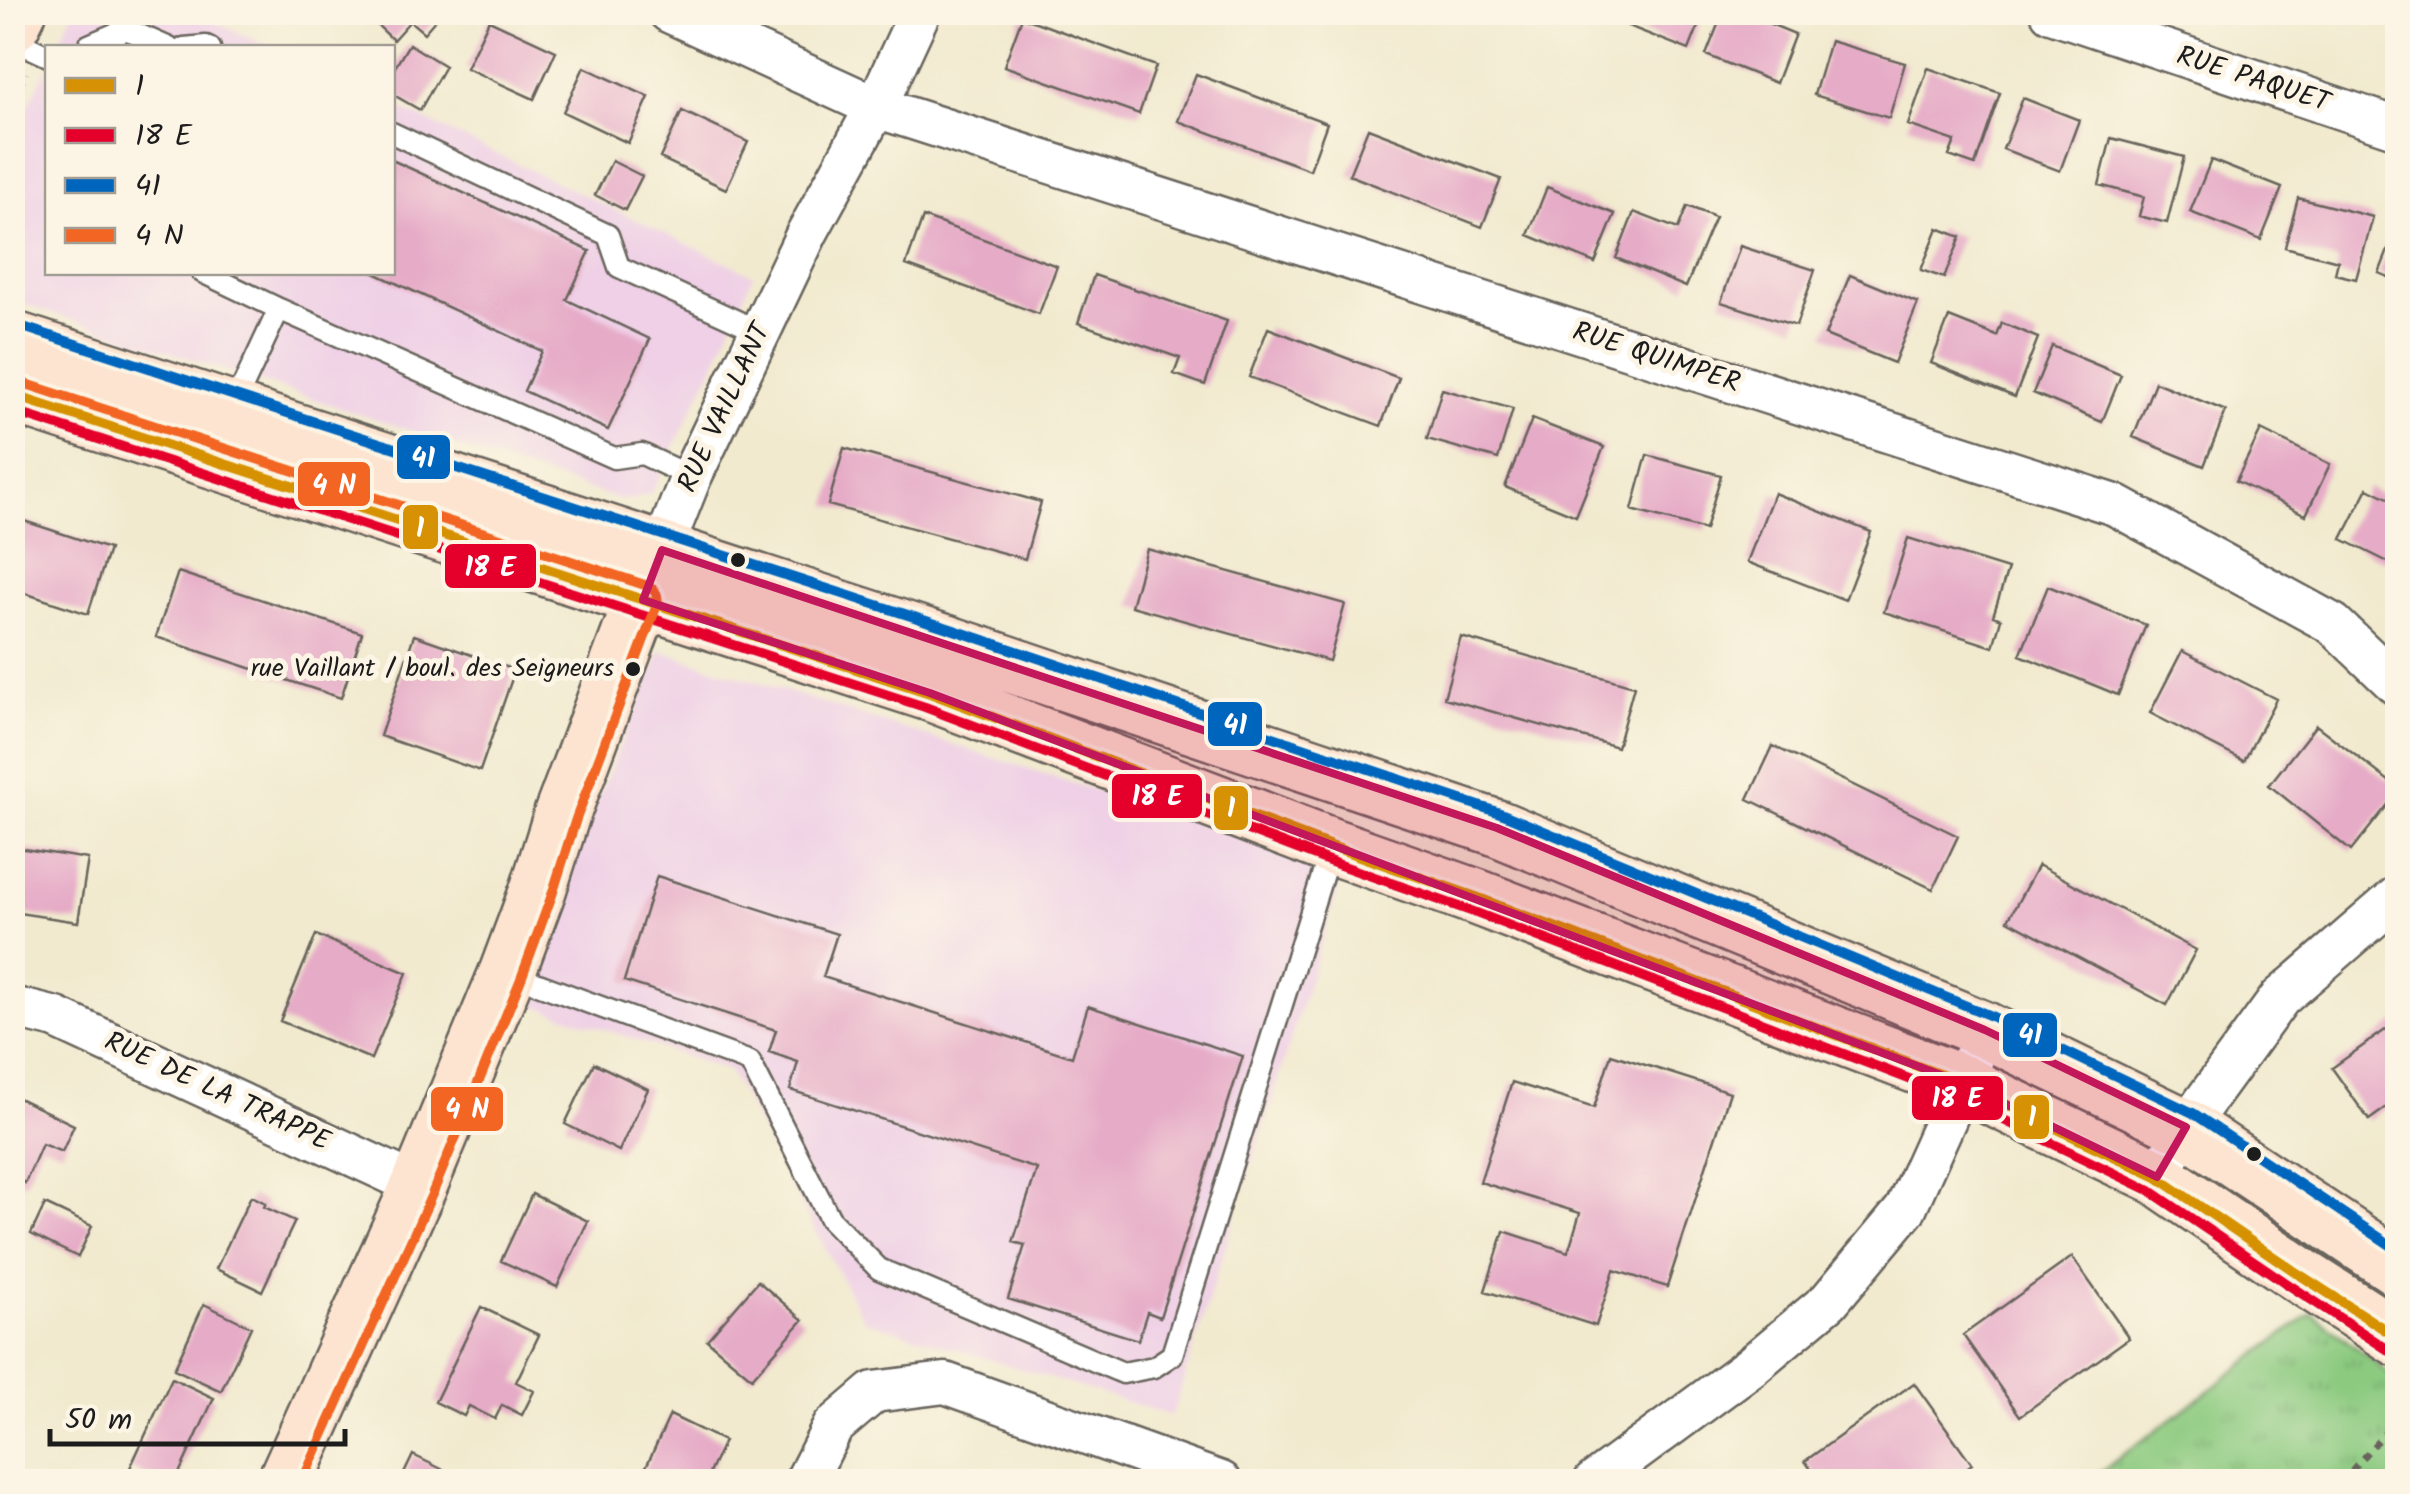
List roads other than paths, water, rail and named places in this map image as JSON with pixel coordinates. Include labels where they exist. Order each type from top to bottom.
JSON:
[{"type":"street","points":[[12,24],[18,12]]},
{"type":"street","name":"RUE QUIMPER","points":[[669,12],[876,107],[2115,506],[2333,624],[2398,686]]},
{"type":"street","name":"RUE VAILLANT","points":[[285,1482],[419,1186],[507,973],[562,814],[692,477],[807,233],[876,107],[920,12]]},
{"type":"street","name":"RUE PAQUET","points":[[2051,12],[2398,128]]},
{"type":"street","points":[[12,338],[662,550],[938,668],[1331,846],[1476,897],[1962,1083],[2156,1177],[2398,1338]]},
{"type":"street","points":[[12,396],[643,600],[938,668],[1497,828],[1985,1030],[2186,1127],[2398,1268]]},
{"type":"street","points":[[1476,897],[1497,828]]},
{"type":"street","points":[[2156,1177],[2186,1127],[2280,998],[2398,896]]},
{"type":"street","name":"RUE DE LA TRAPPE","points":[[12,1008],[56,1018],[419,1186]]},
{"type":"street","points":[[1594,1482],[1750,1367],[1829,1301],[1905,1210],[1985,1030]]},
{"type":"street","points":[[805,1482],[833,1426],[874,1392],[945,1383],[1221,1482]]},
{"type":"lane","points":[[89,45],[126,29],[161,45]]},
{"type":"lane","points":[[12,39],[45,55]]},
{"type":"lane","points":[[395,135],[608,235],[619,267],[761,332]]},
{"type":"lane","points":[[208,275],[614,458],[642,454],[692,477]]},
{"type":"lane","points":[[210,460],[227,408],[244,384],[279,309]]},
{"type":"lane","points":[[507,973],[750,1062],[830,1219],[879,1270],[1123,1373],[1154,1367],[1172,1355],[1331,846]]},
{"type":"place","name":"rue Vaillant / boul. des Seigneurs","points":[[633,669]]}]
